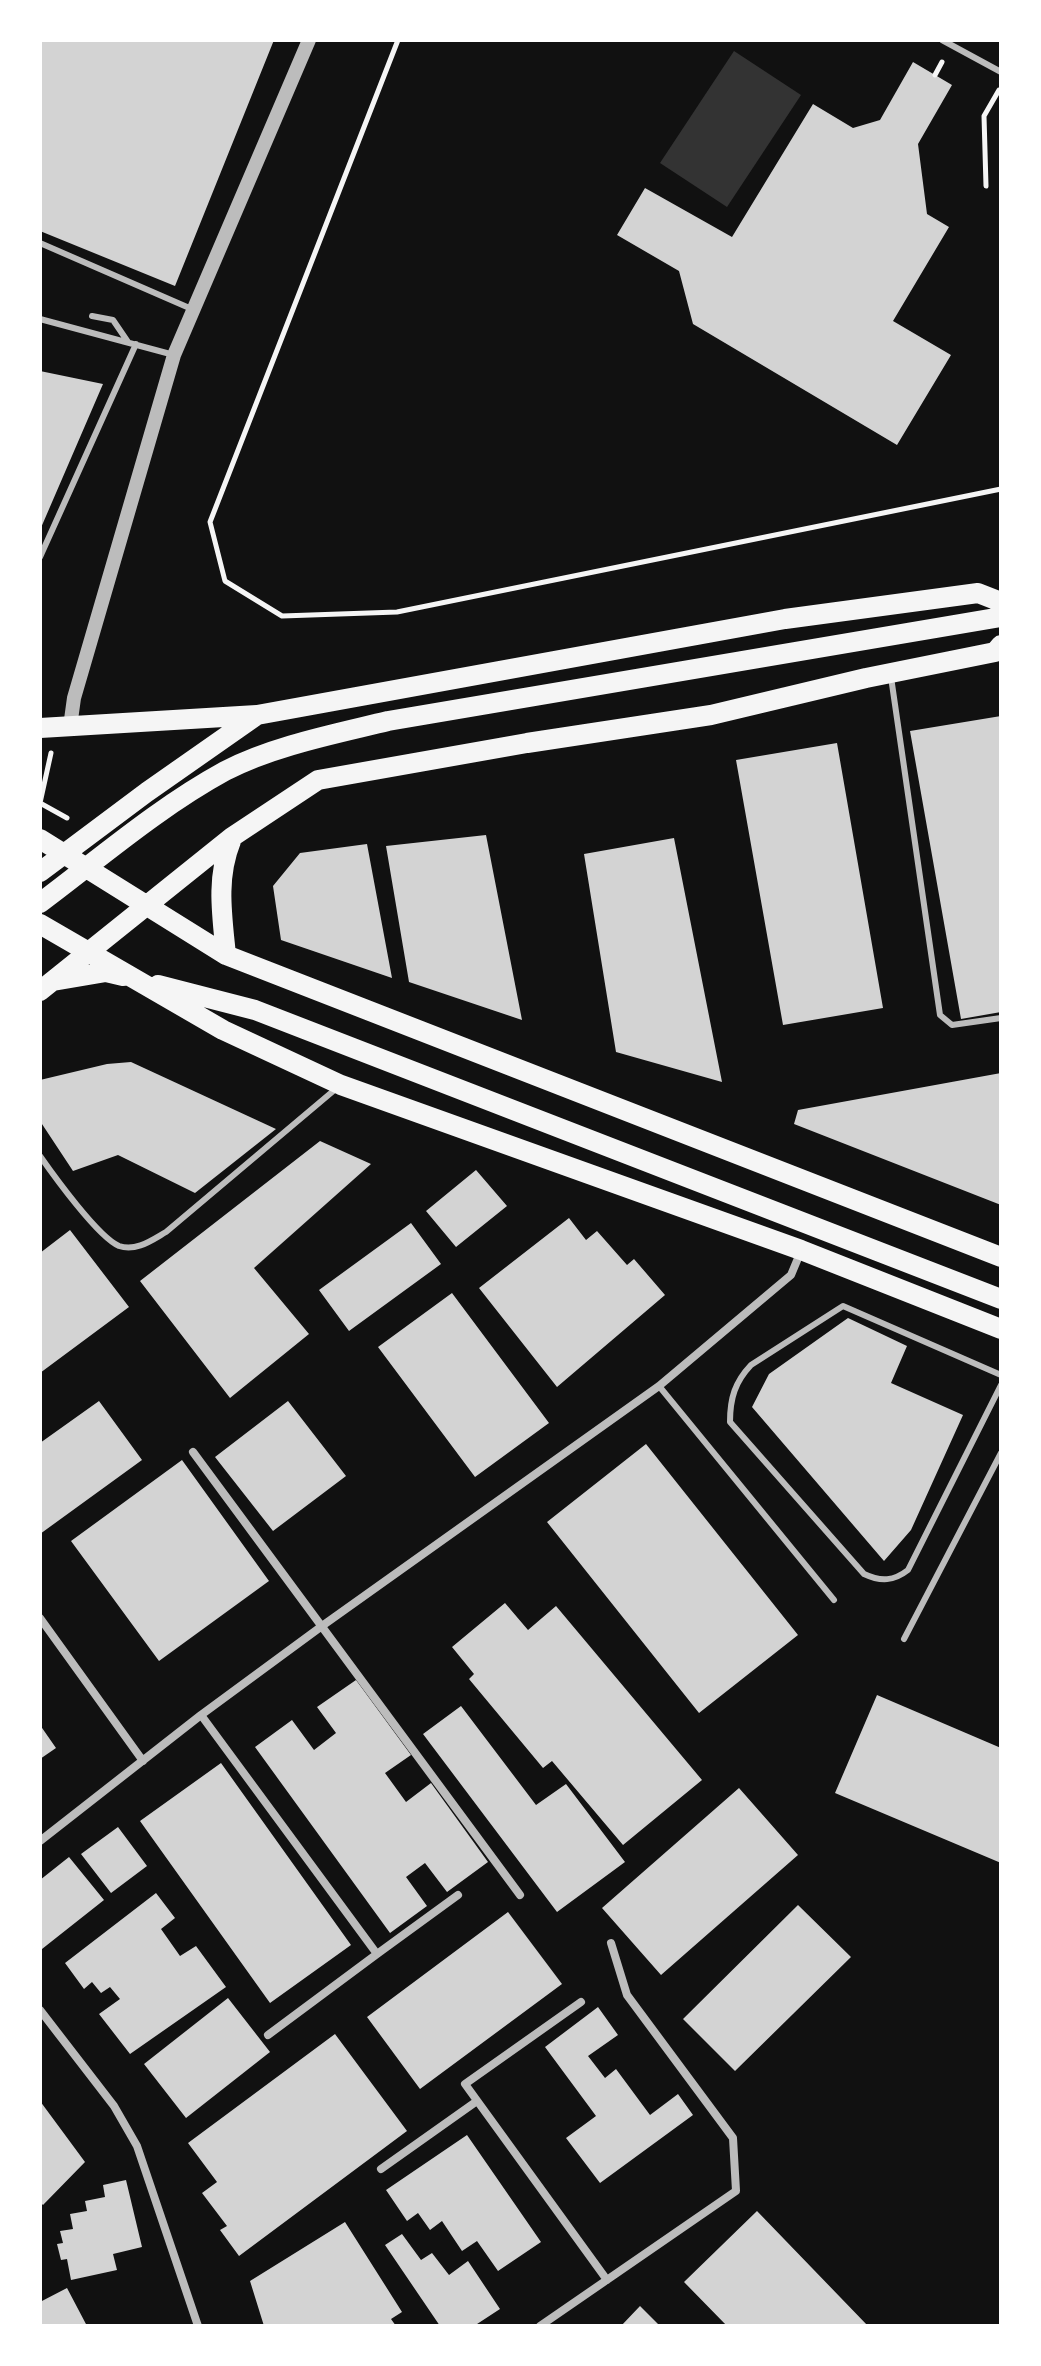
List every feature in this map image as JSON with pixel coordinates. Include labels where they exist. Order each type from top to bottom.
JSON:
[{"type":"main road","points":[[40,728],[257,715],[785,619],[978,593],[1001,602]]},
{"type":"main road","points":[[40,903],[159,813],[226,771],[296,744],[388,721],[1001,617]]},
{"type":"main road","points":[[40,991],[232,837],[318,780],[711,715],[995,652],[1001,645]]},
{"type":"main road","points":[[40,872],[257,715]]},
{"type":"main road","points":[[226,955],[220,897],[222,862],[232,837]]},
{"type":"main road","points":[[40,839],[226,955],[1001,1257]]},
{"type":"main road","points":[[40,924],[234,1036],[341,1085],[801,1250],[1001,1329]]},
{"type":"main road","points":[[40,984],[106,972],[255,1010],[1001,1299]]},
{"type":"street","points":[[70,727],[74,698],[174,355],[309,40]]},
{"type":"street","points":[[40,1841],[201,1715],[322,1626],[659,1386],[791,1275],[801,1250]]},
{"type":"street","points":[[193,1452],[520,1895]]},
{"type":"street","points":[[40,1618],[143,1761]]},
{"type":"street","points":[[201,1715],[377,1954]]},
{"type":"street","points":[[268,2035],[458,1895]]},
{"type":"street","points":[[540,2326],[736,2191],[733,2138],[627,1995],[611,1943]]},
{"type":"street","points":[[581,2002],[465,2084],[607,2280]]},
{"type":"street","points":[[40,2010],[114,2106],[137,2146],[198,2326]]},
{"type":"street","points":[[381,2169],[477,2101]]},
{"type":"lane","points":[[942,40],[1001,72]]},
{"type":"lane","points":[[40,243],[194,310]]},
{"type":"lane","points":[[92,316],[113,320],[128,342]]},
{"type":"lane","points":[[40,319],[174,355]]},
{"type":"lane","points":[[40,557],[136,344]]},
{"type":"lane","points":[[890,673],[940,1015],[952,1025],[1001,1018]]},
{"type":"lane","points":[[40,1156],[66,1192],[109,1238],[121,1247],[141,1246],[166,1232],[341,1085]]},
{"type":"lane","points":[[1001,1375],[843,1306],[751,1365],[733,1392],[730,1422],[864,1574],[873,1579],[893,1579],[908,1570],[1001,1385]]},
{"type":"lane","points":[[659,1386],[834,1600]]},
{"type":"lane","points":[[904,1639],[1001,1453]]},
{"type":"path","points":[[398,40],[210,522],[225,581],[282,616],[397,612],[1001,489]]},
{"type":"path","points":[[986,186],[984,116],[1001,86]]},
{"type":"path","points":[[40,803],[52,748]]},
{"type":"shaded area","points":[[734,51],[801,95],[727,207],[660,163]]},
{"type":"building","points":[[40,40],[274,40],[175,286],[40,231]]},
{"type":"building","points":[[913,62],[952,85],[918,144],[927,214],[949,227],[893,321],[951,355],[897,445],[693,324],[679,271],[617,235],[645,188],[732,237],[813,104],[853,128],[880,120]]},
{"type":"building","points":[[40,371],[103,384],[40,530]]},
{"type":"building","points":[[1001,716],[1001,1012],[961,1019],[910,731]]},
{"type":"building","points":[[837,743],[883,1008],[783,1025],[736,760]]},
{"type":"building","points":[[486,835],[522,1020],[409,982],[386,846]]},
{"type":"building","points":[[674,838],[722,1082],[616,1052],[584,854]]},
{"type":"building","points":[[367,844],[392,978],[281,940],[273,886],[300,853]]},
{"type":"building","points":[[131,1062],[276,1129],[195,1193],[118,1155],[73,1171],[40,1121],[40,1080],[107,1064]]},
{"type":"building","points":[[1001,1073],[1001,1205],[794,1124],[798,1110]]},
{"type":"building","points":[[320,1141],[371,1164],[254,1268],[309,1334],[230,1398],[140,1281]]},
{"type":"building","points":[[476,1170],[507,1206],[456,1247],[426,1211]]},
{"type":"building","points":[[569,1218],[586,1240],[597,1231],[627,1265],[634,1259],[665,1295],[557,1387],[479,1288]]},
{"type":"building","points":[[411,1223],[441,1264],[349,1331],[319,1290]]},
{"type":"building","points":[[70,1230],[129,1307],[40,1373],[40,1253]]},
{"type":"building","points":[[452,1293],[549,1423],[475,1477],[378,1347]]},
{"type":"building","points":[[848,1318],[907,1346],[891,1383],[963,1415],[911,1530],[884,1561],[752,1407],[769,1374]]},
{"type":"building","points":[[99,1401],[142,1460],[40,1534],[40,1443]]},
{"type":"building","points":[[288,1401],[346,1476],[273,1531],[215,1457]]},
{"type":"building","points":[[646,1444],[798,1635],[699,1713],[547,1522]]},
{"type":"building","points":[[182,1460],[269,1581],[159,1661],[71,1541]]},
{"type":"building","points":[[505,1603],[528,1630],[556,1606],[702,1780],[623,1845],[552,1761],[543,1768],[469,1679],[474,1674],[452,1647]]},
{"type":"building","points":[[356,1680],[411,1755],[385,1773],[406,1802],[431,1783],[488,1862],[447,1892],[425,1863],[406,1877],[427,1906],[390,1933],[255,1747],[292,1720],[314,1750],[336,1733],[317,1707]]},
{"type":"building","points":[[877,1695],[1001,1748],[1001,1863],[835,1793]]},
{"type":"building","points":[[461,1706],[536,1805],[566,1784],[625,1862],[557,1912],[423,1734]]},
{"type":"building","points":[[40,1725],[56,1748],[40,1759]]},
{"type":"building","points":[[221,1763],[351,1945],[270,2003],[140,1821]]},
{"type":"building","points":[[739,1788],[798,1855],[661,1975],[602,1908]]},
{"type":"building","points":[[118,1827],[147,1866],[111,1893],[81,1854]]},
{"type":"building","points":[[69,1857],[104,1900],[42,1949],[40,1880]]},
{"type":"building","points":[[156,1893],[175,1918],[161,1929],[180,1956],[196,1946],[226,1987],[130,2054],[99,2014],[120,1999],[110,1987],[101,1993],[92,1982],[84,1989],[65,1963]]},
{"type":"building","points":[[798,1905],[851,1957],[735,2071],[683,2019]]},
{"type":"building","points":[[508,1912],[562,1984],[420,2089],[367,2017]]},
{"type":"building","points":[[228,1998],[270,2052],[186,2118],[144,2064]]},
{"type":"building","points":[[598,2007],[618,2035],[588,2056],[605,2078],[616,2069],[650,2115],[678,2094],[693,2115],[600,2183],[566,2138],[596,2116],[545,2047]]},
{"type":"building","points":[[335,2034],[407,2131],[239,2256],[220,2230],[227,2226],[202,2193],[217,2182],[188,2143]]},
{"type":"building","points":[[40,2101],[85,2162],[43,2205],[40,2202]]},
{"type":"building","points":[[467,2135],[541,2242],[498,2271],[477,2241],[462,2251],[442,2221],[430,2230],[418,2213],[407,2221],[386,2190]]},
{"type":"building","points":[[126,2180],[142,2247],[113,2254],[117,2270],[71,2280],[67,2259],[61,2260],[57,2244],[63,2243],[60,2231],[73,2229],[70,2214],[87,2211],[85,2201],[105,2197],[103,2185]]},
{"type":"building","points":[[757,2211],[868,2326],[727,2326],[684,2282]]},
{"type":"building","points":[[345,2222],[402,2312],[391,2319],[396,2326],[264,2326],[250,2281]]},
{"type":"building","points":[[402,2234],[421,2260],[432,2253],[449,2275],[468,2261],[500,2309],[474,2326],[440,2326],[385,2245]]},
{"type":"building","points":[[67,2288],[87,2326],[40,2326],[40,2302]]},
{"type":"building","points":[[640,2306],[660,2326],[621,2326]]}]
